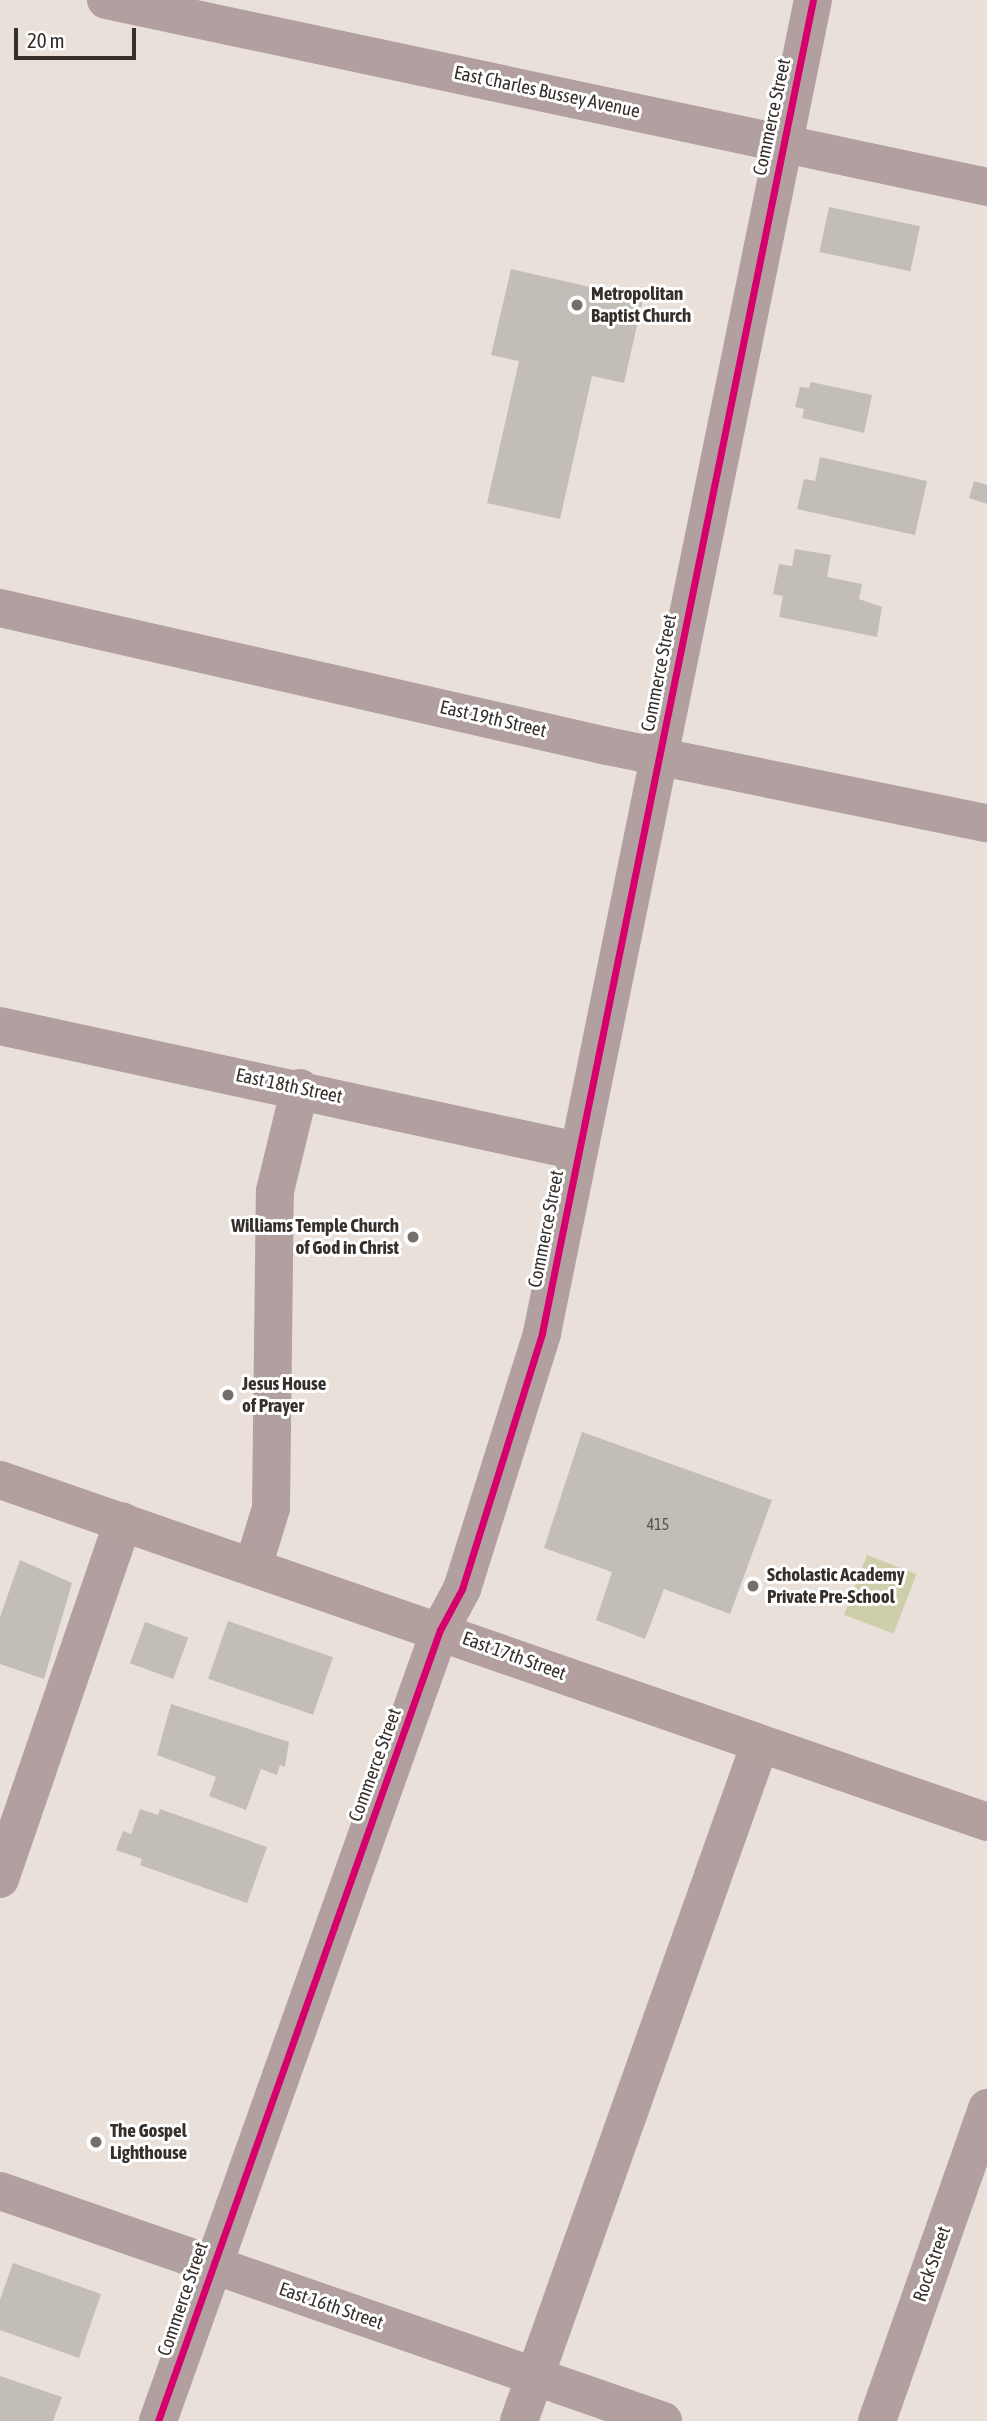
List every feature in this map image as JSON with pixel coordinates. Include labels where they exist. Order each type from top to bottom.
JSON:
[{"type":"main road","name":"East 17th Street","points":[[0,1480],[440,1630],[987,1822]]},
{"type":"street","name":"East Charles Bussey Avenue","points":[[106,0],[987,187]]},
{"type":"street","name":"Commerce Street","points":[[159,2421],[212,2265],[440,1630],[461,1589],[542,1333],[813,0]]},
{"type":"street","name":"East 19th Street","points":[[0,608],[659,757],[987,823]]},
{"type":"street","name":"East 18th Street","points":[[0,1026],[300,1088],[577,1151]]},
{"type":"street","points":[[253,1567],[271,1508],[275,1191],[300,1088]]},
{"type":"street","points":[[0,1879],[123,1522]]},
{"type":"street","points":[[519,2421],[760,1744]]},
{"type":"street","name":"Rock Street","points":[[877,2421],[987,2108]]},
{"type":"street","name":"East 16th Street","points":[[0,2191],[663,2421]]},
{"type":"green space","points":[[867,1555],[916,1574],[894,1634],[844,1615]]},
{"type":"building","points":[[829,207],[920,226],[910,271],[819,252]]},
{"type":"building","points":[[511,269],[643,299],[624,383],[592,376],[560,519],[487,503],[519,361],[491,355]]},
{"type":"building","points":[[811,382],[872,395],[864,433],[802,418],[804,409],[795,407],[800,387],[809,388]]},
{"type":"building","points":[[820,457],[927,481],[915,535],[797,509],[804,479],[815,481]]},
{"type":"building","points":[[974,481],[987,485],[987,504],[969,498]]},
{"type":"building","points":[[795,549],[831,555],[827,577],[862,584],[859,599],[882,607],[877,637],[779,617],[783,596],[773,594],[779,564],[792,566]]},
{"type":"building","name":"Scholastic Academy Private Pre-School","points":[[582,1432],[772,1500],[730,1614],[664,1589],[645,1639],[596,1620],[612,1572],[544,1548]]},
{"type":"building","points":[[20,1560],[72,1583],[44,1679],[0,1664],[0,1617]]},
{"type":"building","points":[[228,1621],[333,1657],[313,1715],[208,1679]]},
{"type":"building","points":[[145,1622],[188,1638],[173,1679],[130,1663]]},
{"type":"building","points":[[171,1704],[289,1742],[285,1767],[280,1765],[277,1775],[261,1769],[246,1810],[209,1796],[216,1777],[157,1755]]},
{"type":"building","points":[[140,1809],[158,1815],[160,1809],[267,1847],[247,1903],[140,1865],[142,1859],[116,1850],[123,1831],[131,1834]]},
{"type":"building","points":[[13,2263],[101,2294],[79,2358],[0,2330],[0,2300]]},
{"type":"building","points":[[0,2376],[62,2397],[53,2421],[0,2421]]},
{"type":"cycle path","points":[[158,2421],[440,1630],[462,1589],[542,1333],[813,0]]},
{"type":"place","name":"Metropolitan Baptist Church","points":[[577,305]]},
{"type":"place","name":"Williams Temple Church of God in Christ","points":[[413,1237]]},
{"type":"place","name":"Jesus House of Prayer","points":[[228,1395]]},
{"type":"place","name":"Scholastic Academy Private Pre-School","points":[[753,1586]]},
{"type":"place","name":"The Gospel Lighthouse","points":[[96,2142]]}]
